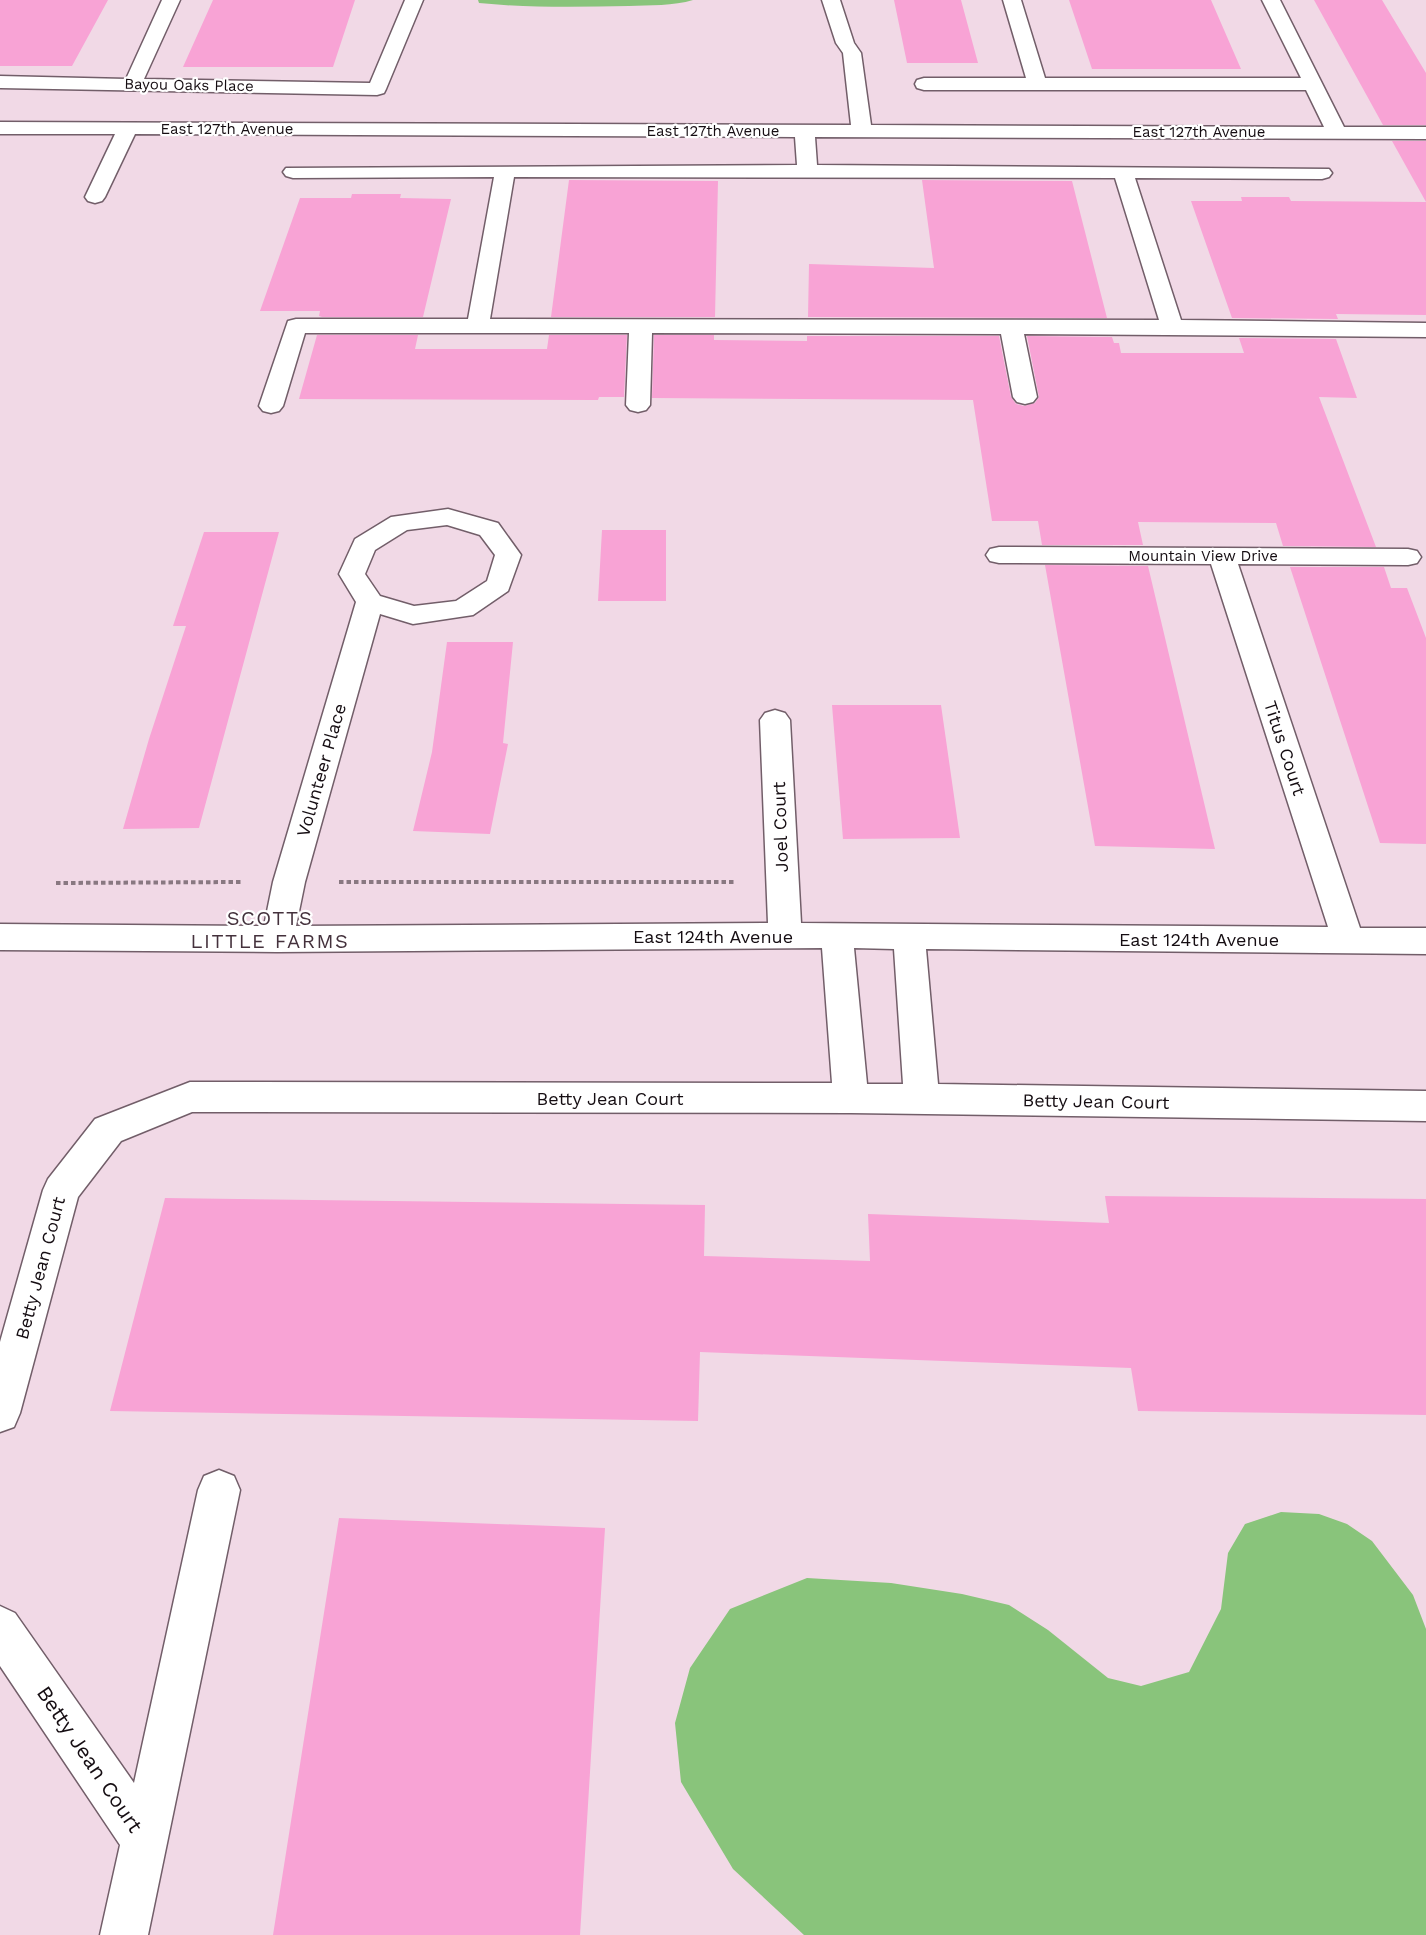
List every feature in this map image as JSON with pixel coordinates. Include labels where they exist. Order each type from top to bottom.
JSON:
[{"type":"street","points":[[133,83],[171,0]]},
{"type":"street","name":"Bayou Oaks Place","points":[[0,82],[378,89],[414,0]]},
{"type":"street","points":[[831,0],[845,43],[852,53],[862,132]]},
{"type":"street","points":[[1012,0],[1037,84]]},
{"type":"street","points":[[1271,0],[1336,133]]},
{"type":"street","points":[[924,84],[1312,84]]},
{"type":"street","name":"East 127th Avenue","points":[[0,128],[1426,133]]},
{"type":"street","points":[[95,197],[128,129]]},
{"type":"street","points":[[805,132],[807,171]]},
{"type":"street","points":[[478,326],[505,171]]},
{"type":"street","points":[[293,172],[1322,173]]},
{"type":"street","points":[[1123,172],[1172,327]]},
{"type":"street","points":[[271,406],[296,326],[1011,326],[1426,330]]},
{"type":"street","points":[[638,405],[640,326]]},
{"type":"street","points":[[1011,326],[1025,397]]},
{"type":"street","points":[[448,517],[489,529],[508,555],[499,585],[463,609],[413,615],[370,602],[352,574],[364,544],[400,523],[448,517]]},
{"type":"street","name":"Mountain View Drive","points":[[999,555],[1408,557]]},
{"type":"street","name":"Titus Court","points":[[1222,556],[1348,940]]},
{"type":"street","name":"Volunteer Place","points":[[277,939],[289,882],[370,602]]},
{"type":"street","name":"Joel Court","points":[[775,720],[784,935]]},
{"type":"street","name":"East 124th Avenue","points":[[0,937],[277,939],[784,935],[1426,941]]},
{"type":"street","points":[[837,936],[851,1098]]},
{"type":"street","points":[[909,936],[922,1099]]},
{"type":"street","name":"Betty Jean Court","points":[[0,1413],[61,1190],[108,1130],[190,1096],[851,1098],[1426,1106]]},
{"type":"street","points":[[145,1840],[219,1490]]},
{"type":"street","name":"Betty Jean Court","points":[[0,1628],[145,1840],[124,1935]]},
{"type":"path","points":[[56,883],[743,882]]},
{"type":"shaded area","points":[[478,0],[693,0],[661,5],[573,7],[498,5],[479,3]]},
{"type":"shaded area","points":[[1281,1512],[1319,1514],[1347,1524],[1372,1541],[1413,1595],[1426,1629],[1426,1935],[804,1935],[733,1869],[681,1782],[675,1723],[690,1668],[730,1609],[807,1578],[891,1583],[962,1594],[1009,1605],[1048,1630],[1108,1678],[1141,1686],[1189,1672],[1221,1609],[1228,1553],[1245,1524]]},
{"type":"building","points":[[0,0],[108,0],[72,66],[0,66]]},
{"type":"building","points":[[213,0],[355,0],[333,67],[183,67]]},
{"type":"building","points":[[894,0],[961,0],[978,63],[907,63]]},
{"type":"building","points":[[1069,0],[1211,0],[1241,69],[1092,69]]},
{"type":"building","points":[[1314,0],[1382,0],[1426,73],[1426,125],[1383,125]]},
{"type":"building","points":[[1392,141],[1426,141],[1426,202]]},
{"type":"building","points":[[569,180],[718,181],[715,317],[551,317]]},
{"type":"building","points":[[922,180],[1072,181],[1107,318],[808,317],[809,264],[934,268]]},
{"type":"building","points":[[352,194],[401,194],[400,198],[451,199],[423,317],[322,317],[319,316],[320,311],[260,311],[300,198],[351,198]]},
{"type":"building","points":[[1241,197],[1289,197],[1291,201],[1426,202],[1426,315],[1336,314],[1338,319],[1232,318],[1191,201],[1242,201]]},
{"type":"building","points":[[317,335],[418,335],[415,349],[547,349],[549,335],[627,335],[624,397],[599,397],[598,400],[299,399]]},
{"type":"building","points":[[654,335],[714,335],[714,340],[807,341],[807,336],[999,336],[1011,397],[1016,404],[1024,406],[1035,403],[1039,397],[1027,336],[1112,337],[1114,343],[1119,343],[1121,353],[1244,353],[1239,338],[1336,339],[1357,398],[1319,397],[1376,547],[1283,546],[1276,523],[1138,522],[1143,545],[1042,545],[1038,521],[992,521],[973,400],[652,398]]},
{"type":"building","points":[[602,530],[666,530],[666,601],[598,601]]},
{"type":"building","points":[[204,532],[279,532],[199,828],[123,829],[149,739],[186,626],[173,626]]},
{"type":"building","points":[[1045,565],[1148,566],[1215,849],[1095,846]]},
{"type":"building","points":[[1290,567],[1384,567],[1391,588],[1407,588],[1426,638],[1426,844],[1380,843]]},
{"type":"building","points":[[447,642],[513,642],[503,743],[508,744],[490,834],[413,831],[432,752]]},
{"type":"building","points":[[832,705],[941,705],[960,838],[843,839]]},
{"type":"building","points":[[1105,1196],[1426,1199],[1426,1415],[1138,1411],[1131,1368],[700,1352],[698,1421],[110,1411],[165,1198],[705,1205],[704,1256],[870,1261],[868,1214],[1109,1223]]},
{"type":"building","points":[[339,1518],[605,1528],[580,1935],[273,1935]]},
{"type":"district","name":"SCOTTS LITTLE FARMS","points":[[270,930]]}]
